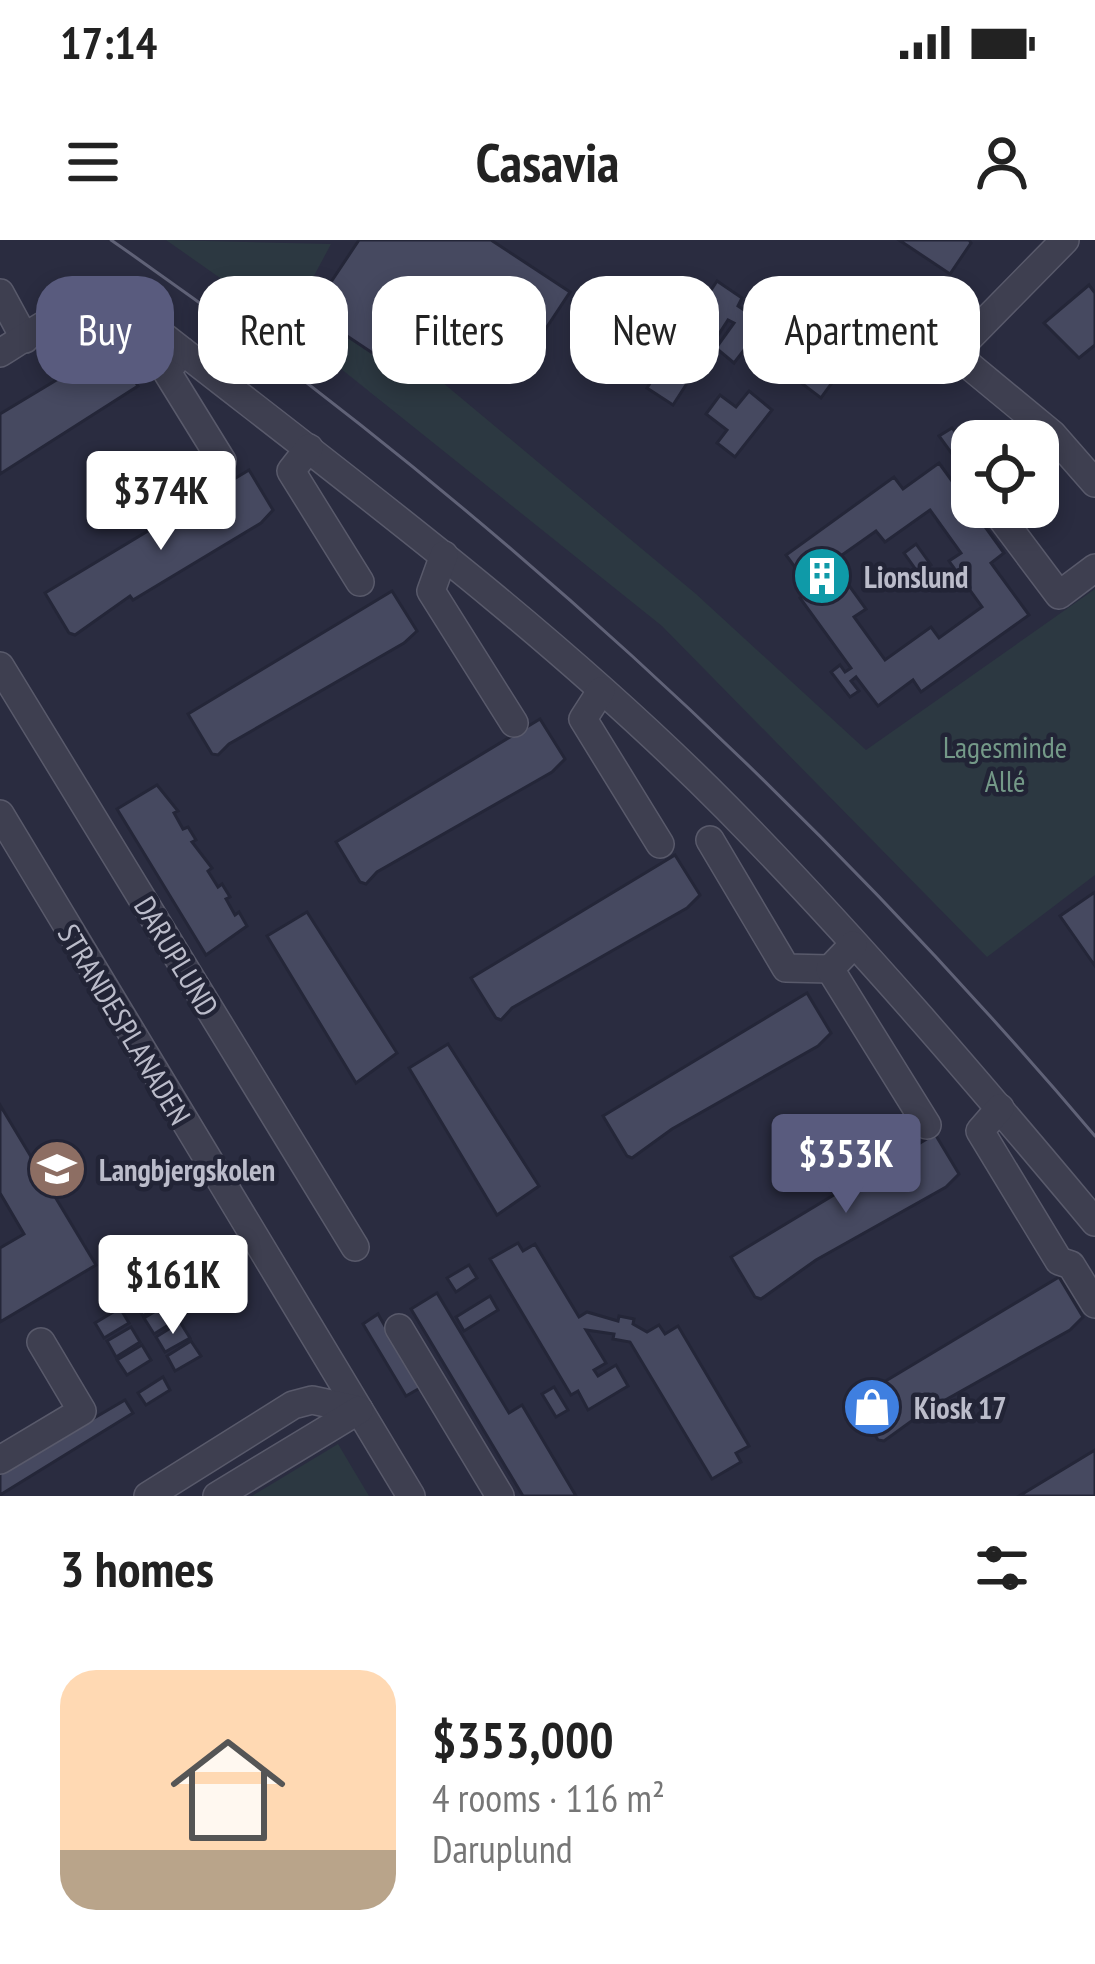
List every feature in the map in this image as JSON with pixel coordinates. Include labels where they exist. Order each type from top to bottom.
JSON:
[{"type":"street","points":[[1065,240],[954,353],[1052,434],[1095,483]]},
{"type":"street","points":[[0,293],[25,339]]},
{"type":"street","points":[[0,353],[74,309],[105,303],[135,314],[444,555],[726,808],[1000,1108],[1095,1222]]},
{"type":"street","points":[[182,351],[167,372],[222,461]]},
{"type":"street","points":[[309,448],[290,471],[360,582]]},
{"type":"street","points":[[1009,528],[1059,595],[1095,568]]},
{"type":"street","points":[[444,555],[431,591],[514,723]]},
{"type":"street","name":"DARUPLUND","points":[[0,666],[355,1246]]},
{"type":"street","points":[[601,692],[583,719],[660,844]]},
{"type":"street","name":"STRANDESPLANADEN","points":[[0,814],[411,1496]]},
{"type":"street","points":[[710,840],[786,968],[830,969],[853,946]]},
{"type":"street","points":[[830,969],[927,1124]]},
{"type":"street","points":[[1000,1108],[980,1131],[1059,1261],[1071,1264],[1095,1304]]},
{"type":"street","name":"STRANDESPLANADEN","points":[[288,1295],[311,1352],[312,1400]]},
{"type":"street","points":[[399,1328],[500,1496]]},
{"type":"street","points":[[0,1460],[82,1411],[40,1342]]},
{"type":"street","points":[[148,1496],[293,1405],[312,1400],[359,1410]]},
{"type":"street","points":[[217,1496],[359,1410]]},
{"type":"green space","points":[[166,240],[331,244],[314,276],[217,276]]},
{"type":"green space","name":"Lagesminde Allé","points":[[348,335],[372,352],[372,384],[444,384],[696,594],[866,750],[1095,589],[1095,875],[987,957],[662,626],[348,374]]},
{"type":"green space","points":[[338,1444],[369,1496],[252,1496]]},
{"type":"building","points":[[359,240],[491,240],[546,276],[372,276],[372,353],[348,337],[348,276],[335,276]]},
{"type":"building","points":[[899,240],[969,240],[971,243],[950,274]]},
{"type":"building","points":[[546,276],[570,292],[546,328]]},
{"type":"building","points":[[719,282],[742,298],[738,306],[743,309],[743,351],[734,363],[719,350],[734,323],[728,320],[719,334]]},
{"type":"building","points":[[1089,285],[1095,293],[1095,345],[1079,358],[1044,323]]},
{"type":"building","points":[[50,384],[138,386],[0,474],[0,414]]},
{"type":"building","points":[[650,384],[687,384],[673,405],[647,388]]},
{"type":"building","points":[[803,384],[831,384],[821,398]]},
{"type":"building","points":[[749,391],[772,410],[735,457],[717,443],[727,430],[706,414],[720,395],[736,407]]},
{"type":"building","points":[[951,429],[951,452],[939,436]]},
{"type":"building","name":"Lionslund","points":[[939,463],[951,480],[951,528],[986,528],[1004,553],[991,563],[1029,615],[921,692],[913,680],[878,706],[856,677],[851,681],[859,691],[850,697],[831,672],[840,665],[845,672],[851,668],[800,598],[811,589],[786,555],[894,477],[903,489]],"holes":[[[930,510],[961,553],[949,561],[982,607],[939,638],[931,627],[885,660],[854,617],[866,609],[832,562],[876,531],[885,542]]]},
{"type":"building","points":[[249,470],[273,510],[261,523],[133,600],[130,596],[75,635],[69,633],[45,593]]},
{"type":"building","points":[[916,544],[931,565],[919,574],[904,553]]},
{"type":"building","points":[[392,591],[417,631],[404,643],[229,744],[218,755],[212,754],[188,714]]},
{"type":"building","points":[[540,719],[565,759],[552,772],[377,872],[366,884],[360,882],[336,842]]},
{"type":"building","points":[[157,785],[178,811],[174,813],[183,829],[188,827],[196,840],[192,842],[212,868],[208,871],[218,887],[222,884],[230,897],[226,899],[235,915],[239,912],[247,926],[206,955],[117,809]]},
{"type":"building","points":[[675,855],[700,895],[687,908],[512,1008],[501,1020],[496,1018],[471,978]]},
{"type":"building","points":[[1095,892],[1095,966],[1060,916]]},
{"type":"building","points":[[307,912],[397,1053],[356,1083],[267,936]]},
{"type":"building","points":[[807,993],[831,1033],[818,1046],[672,1129],[632,1158],[627,1156],[603,1116]]},
{"type":"building","points":[[448,1044],[539,1186],[497,1215],[409,1068]]},
{"type":"building","points":[[0,1105],[96,1265],[0,1322],[0,1248],[24,1234],[0,1193]]},
{"type":"building","points":[[935,1134],[959,1174],[946,1187],[816,1260],[761,1299],[755,1297],[731,1257]]},
{"type":"building","points":[[518,1243],[523,1251],[535,1244],[579,1317],[587,1312],[618,1321],[619,1316],[634,1319],[633,1324],[647,1332],[659,1325],[665,1334],[678,1326],[749,1446],[736,1453],[741,1462],[712,1479],[630,1342],[613,1339],[614,1334],[586,1330],[606,1363],[594,1370],[598,1376],[616,1365],[628,1386],[588,1410],[578,1391],[571,1395],[490,1259]]},
{"type":"building","points":[[469,1265],[477,1278],[456,1292],[447,1278]]},
{"type":"building","points":[[1059,1277],[1083,1317],[1070,1330],[924,1412],[884,1441],[878,1440],[854,1400]]},
{"type":"building","points":[[158,1285],[167,1300],[143,1316],[133,1300]]},
{"type":"building","points":[[437,1293],[509,1413],[522,1405],[576,1496],[523,1496],[411,1309]]},
{"type":"building","points":[[490,1296],[498,1310],[464,1331],[456,1317]]},
{"type":"building","points":[[169,1303],[178,1319],[154,1334],[144,1318]]},
{"type":"building","points":[[120,1308],[129,1323],[104,1338],[95,1323]]},
{"type":"building","points":[[378,1314],[420,1388],[406,1396],[363,1324]]},
{"type":"building","points":[[180,1322],[190,1338],[165,1352],[156,1337]]},
{"type":"building","points":[[131,1327],[140,1342],[116,1357],[107,1341]]},
{"type":"building","points":[[191,1341],[201,1356],[175,1371],[167,1356]]},
{"type":"building","points":[[142,1345],[151,1360],[127,1375],[117,1360]]},
{"type":"building","points":[[163,1377],[170,1390],[146,1405],[138,1393]]},
{"type":"building","points":[[554,1387],[568,1410],[556,1417],[542,1394]]},
{"type":"building","points":[[125,1400],[133,1413],[0,1495],[0,1473]]},
{"type":"building","points":[[1095,1450],[1095,1496],[1019,1496]]},
{"type":"tram line","points":[[111,240],[378,439],[632,656],[871,889],[1095,1136]]},
{"type":"place","name":"Lionslund","points":[[822,576]]},
{"type":"place","name":"Langbjergskolen","points":[[57,1169]]},
{"type":"place","name":"Kiosk 17","points":[[872,1407]]}]
